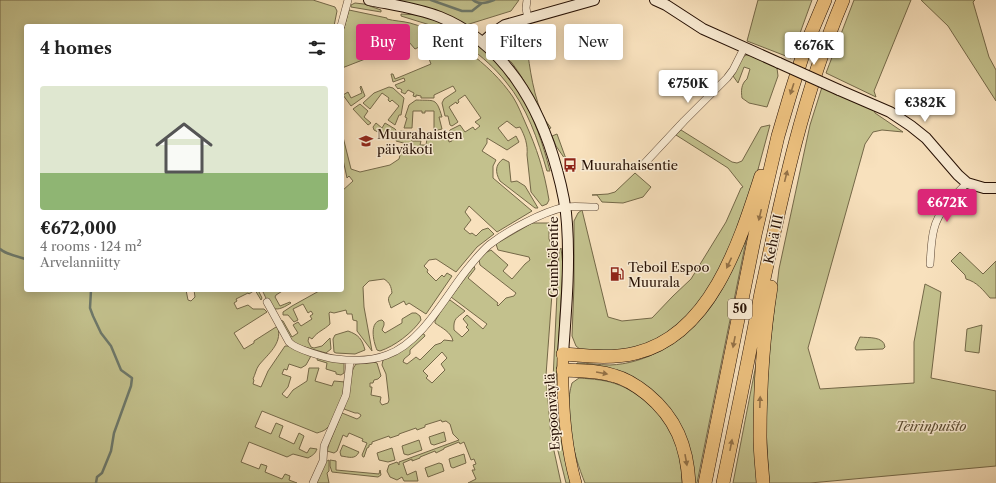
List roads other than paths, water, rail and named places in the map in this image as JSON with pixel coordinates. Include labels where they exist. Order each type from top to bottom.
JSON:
[{"type":"highway","name":"Kehä III","points":[[705,483],[755,235],[778,136],[806,45],[825,0]]},
{"type":"highway","name":"Kehä III","points":[[723,483],[786,176],[804,108],[823,51],[843,0]]},
{"type":"highway","points":[[563,354],[603,357],[636,353],[652,348],[666,340],[687,324],[708,300],[724,272],[735,249],[762,174],[778,136]]},
{"type":"highway","points":[[763,483],[760,439],[761,377],[764,340],[774,269],[775,228]]},
{"type":"highway","points":[[563,370],[598,372],[614,375],[631,383],[649,396],[670,418],[676,429],[686,458],[689,483]]},
{"type":"main road","name":"Espoonväylä","points":[[563,354],[566,434],[572,467],[578,483]]},
{"type":"street","points":[[342,24],[348,0]]},
{"type":"street","name":"Gumbölentie","points":[[369,0],[421,11],[440,17],[469,32],[483,42],[513,74],[532,105],[553,154],[566,207],[568,263],[563,354]]},
{"type":"street","points":[[527,0],[526,8],[528,19]]},
{"type":"street","points":[[483,42],[492,33],[505,25],[594,0]]},
{"type":"street","points":[[654,0],[666,5],[703,29],[890,112],[926,138],[958,175],[968,183],[984,188],[996,188]]},
{"type":"street","points":[[642,166],[684,121],[728,78],[744,48]]},
{"type":"street","points":[[930,264],[934,230],[937,221],[947,206],[968,183]]},
{"type":"street","points":[[266,302],[291,345],[331,358],[350,360],[378,358],[387,355],[404,345],[421,331],[471,265],[489,245],[544,214],[566,207],[595,207]]},
{"type":"street","points":[[313,483],[323,461],[324,446],[346,395],[350,360]]},
{"type":"waterway","points":[[431,0],[462,11],[472,11],[482,3]]},
{"type":"waterway","points":[[473,0],[478,3],[494,0]]},
{"type":"waterway","points":[[0,249],[9,254],[24,258]]},
{"type":"waterway","points":[[91,292],[90,308],[101,333],[111,346],[121,370],[132,378],[131,386],[114,433],[111,451],[102,473],[97,477],[96,483]]},
{"type":"place","name":"Muurahaisten päiväkoti","points":[[366,141]]},
{"type":"place","name":"Muurahaisentie","points":[[570,165]]},
{"type":"place","name":"Teboil Espoo Muurala","points":[[617,274]]},
{"type":"park label","name":"Teirinpuisto","points":[[931,426]]}]
